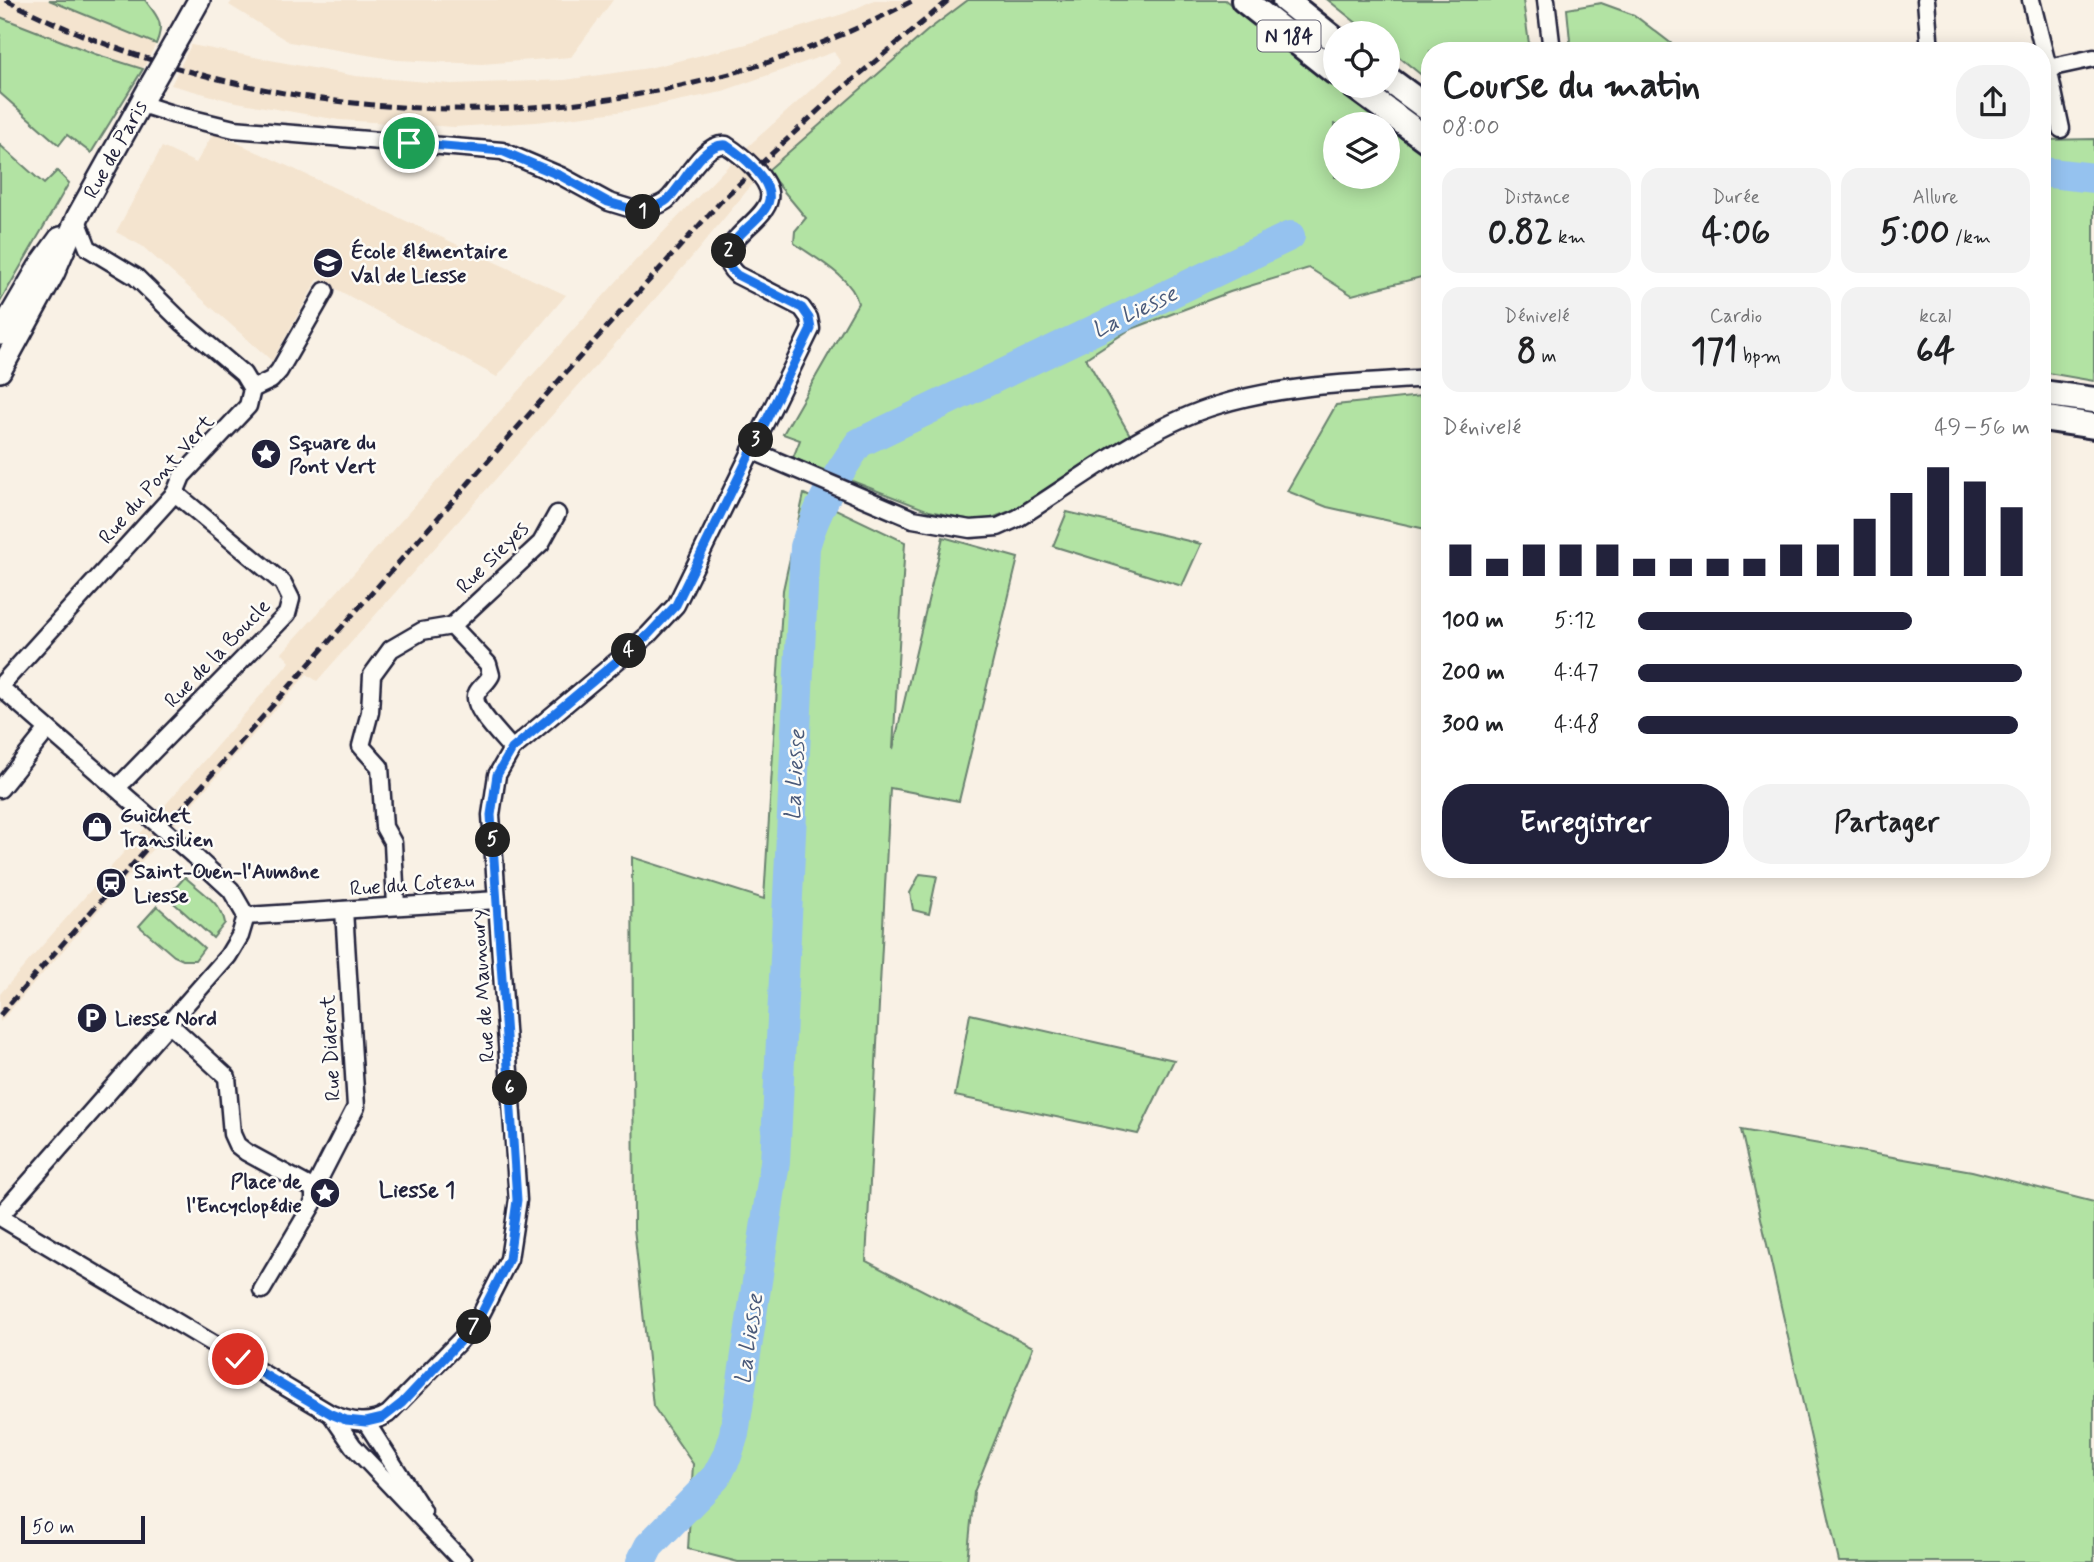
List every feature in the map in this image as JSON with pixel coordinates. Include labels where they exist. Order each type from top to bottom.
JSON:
[{"type":"highway","name":"N 184","points":[[1244,0],[1323,63]]},
{"type":"highway","name":"N 184","points":[[1285,0],[1323,30]]},
{"type":"highway","points":[[1400,88],[1421,103]]},
{"type":"highway","points":[[1370,98],[1421,135]]},
{"type":"highway","points":[[2051,394],[2094,400]]},
{"type":"highway","points":[[2051,419],[2094,426]]},
{"type":"main road","name":"Rue de Paris","points":[[0,371],[53,274],[78,218],[199,4]]},
{"type":"main road","name":"Rue de Paris","points":[[0,334],[39,267],[78,218]]},
{"type":"street","points":[[1546,0],[1550,42]]},
{"type":"street","points":[[1926,0],[1929,42]]},
{"type":"street","points":[[2031,0],[2042,42]]},
{"type":"street","points":[[2051,67],[2094,58]]},
{"type":"street","points":[[2051,82],[2061,129]]},
{"type":"street","points":[[141,104],[234,129],[502,151],[561,176],[608,202],[642,212],[666,201],[714,146],[726,145],[761,176],[766,184],[769,200],[766,207],[736,238],[726,260],[730,269],[802,308],[809,318],[811,329],[676,605],[648,635],[512,749],[478,709],[475,701],[477,692],[486,685],[491,675],[488,664],[452,626],[422,631],[391,649],[372,675],[370,712],[361,746],[380,767],[384,827],[393,843],[396,906]]},
{"type":"street","points":[[78,218],[88,248],[136,277],[168,309],[243,374],[252,389]]},
{"type":"street","name":"Rue du Pont Vert","points":[[0,687],[175,493],[182,475],[248,406],[252,389],[271,380],[279,371],[325,291]]},
{"type":"street","points":[[751,450],[913,519],[970,529],[998,527],[1035,507],[1155,431],[1215,405],[1279,390],[1421,378]]},
{"type":"street","name":"Rue de la Boucle","points":[[120,791],[287,614],[291,599],[283,583],[175,493]]},
{"type":"street","name":"Rue Sieyes","points":[[452,626],[541,543],[557,514]]},
{"type":"street","points":[[0,687],[193,855],[230,890],[246,916],[240,936],[228,956],[0,1216],[331,1414],[354,1422],[366,1422],[438,1535]]},
{"type":"street","points":[[0,789],[48,729]]},
{"type":"street","name":"Rue de Maunoury","points":[[366,1422],[383,1418],[395,1409],[476,1324],[509,1259],[517,1200],[491,815],[497,775],[512,749]]},
{"type":"street","name":"Rue du Coteau","points":[[246,916],[496,900]]},
{"type":"street","name":"Rue Diderot","points":[[262,1290],[314,1202],[314,1189],[356,1107],[344,910]]},
{"type":"street","points":[[169,1023],[227,1077],[232,1134],[237,1145],[314,1189]]},
{"type":"street","points":[[331,1414],[353,1446],[463,1562]]},
{"type":"shaded area","points":[[0,0],[49,0],[156,44],[143,69],[9,22],[0,17]]},
{"type":"shaded area","points":[[233,0],[613,0],[571,57],[482,64],[397,60],[289,42],[229,5]]},
{"type":"shaded area","points":[[874,0],[968,0],[927,31],[767,171],[745,149],[841,63],[834,52],[717,93],[633,110],[536,122],[454,127],[339,120],[231,101],[171,85],[191,45],[355,76],[451,84],[565,80],[649,68],[747,44],[846,13]]},
{"type":"shaded area","name":"École élémentaire Val de Liesse","points":[[214,132],[566,295],[497,377],[318,279],[272,361],[142,246],[116,232],[162,147],[196,163]]},
{"type":"shaded area","points":[[734,160],[755,181],[692,257],[317,681],[307,674],[0,1022],[0,994],[290,662],[282,653],[635,261]]},
{"type":"green space","points":[[49,0],[145,0],[159,20],[160,31],[156,44]]},
{"type":"green space","points":[[968,0],[1225,0],[1323,74],[1323,98],[1355,98],[1374,112],[1323,112],[1323,189],[1400,189],[1400,131],[1421,146],[1421,277],[1352,295],[1309,268],[1230,292],[1129,330],[1086,358],[1130,435],[1013,510],[981,522],[929,511],[793,458],[800,440],[783,434],[858,303],[841,277],[794,243],[795,231],[806,218],[767,171],[927,31]]},
{"type":"green space","points":[[1328,0],[1523,0],[1529,42],[1421,42],[1421,75],[1400,58],[1400,21],[1354,21]]},
{"type":"green space","points":[[1601,3],[1634,15],[1669,42],[1570,42],[1567,9]]},
{"type":"green space","points":[[0,17],[95,54],[143,69],[91,153],[67,135],[59,145],[0,93]]},
{"type":"green space","points":[[2094,139],[2094,381],[2051,374],[2051,140]]},
{"type":"green space","points":[[0,145],[44,184],[57,171],[69,183],[0,302]]},
{"type":"green space","points":[[1421,396],[1421,528],[1327,507],[1287,491],[1336,405]]},
{"type":"green space","points":[[804,494],[905,542],[893,749],[943,537],[1018,558],[959,801],[890,788],[866,1261],[1033,1347],[974,1492],[967,1562],[738,1562],[688,1549],[693,1464],[653,1406],[634,1228],[632,857],[764,899],[783,590]]},
{"type":"green space","points":[[1067,512],[1201,544],[1182,586],[1053,546]]},
{"type":"green space","points":[[920,874],[937,876],[929,914],[913,910],[910,893]]},
{"type":"green space","points":[[185,877],[215,903],[223,916],[225,923],[213,938],[167,897]]},
{"type":"green space","points":[[157,906],[204,948],[195,960],[183,960],[174,956],[139,926]]},
{"type":"green space","points":[[970,1014],[1174,1060],[1138,1134],[955,1096]]},
{"type":"green space","points":[[1741,1130],[1972,1171],[2094,1202],[2094,1562],[1839,1562]]},
{"type":"waterway","name":"La Liesse","points":[[2051,173],[2094,178]]},
{"type":"waterway","name":"La Liesse","points":[[641,1562],[649,1546],[716,1477],[734,1434],[775,1162],[805,547],[821,506],[859,443],[1290,236]]},
{"type":"railway","points":[[6,0],[113,47],[226,81],[342,102],[460,109],[578,103],[695,83],[807,49],[914,0]]},
{"type":"railway","points":[[0,1015],[577,360],[723,199],[837,93],[949,0]]},
{"type":"place","name":"École élémentaire Val de Liesse","points":[[328,263]]},
{"type":"place","name":"Square du Pont Vert","points":[[266,454]]},
{"type":"place","name":"Guichet Transilien","points":[[97,827]]},
{"type":"place","name":"Saint-Ouen-l'Aumône Liesse","points":[[111,883]]},
{"type":"place","name":"Liesse Nord","points":[[92,1018]]},
{"type":"place","name":"Place de l'Encyclopédie","points":[[325,1193]]},
{"type":"district","name":"Liesse 1","points":[[417,1189]]},
{"type":"route","points":[[238,1359],[331,1414],[354,1422],[371,1422],[383,1418],[402,1403],[476,1324],[509,1259],[517,1200],[491,815],[497,775],[512,749],[648,635],[676,605],[811,329],[809,318],[802,308],[730,269],[726,260],[736,238],[766,207],[769,193],[761,176],[736,151],[726,145],[714,146],[666,201],[642,212],[608,202],[561,176],[502,151],[409,143]]}]
